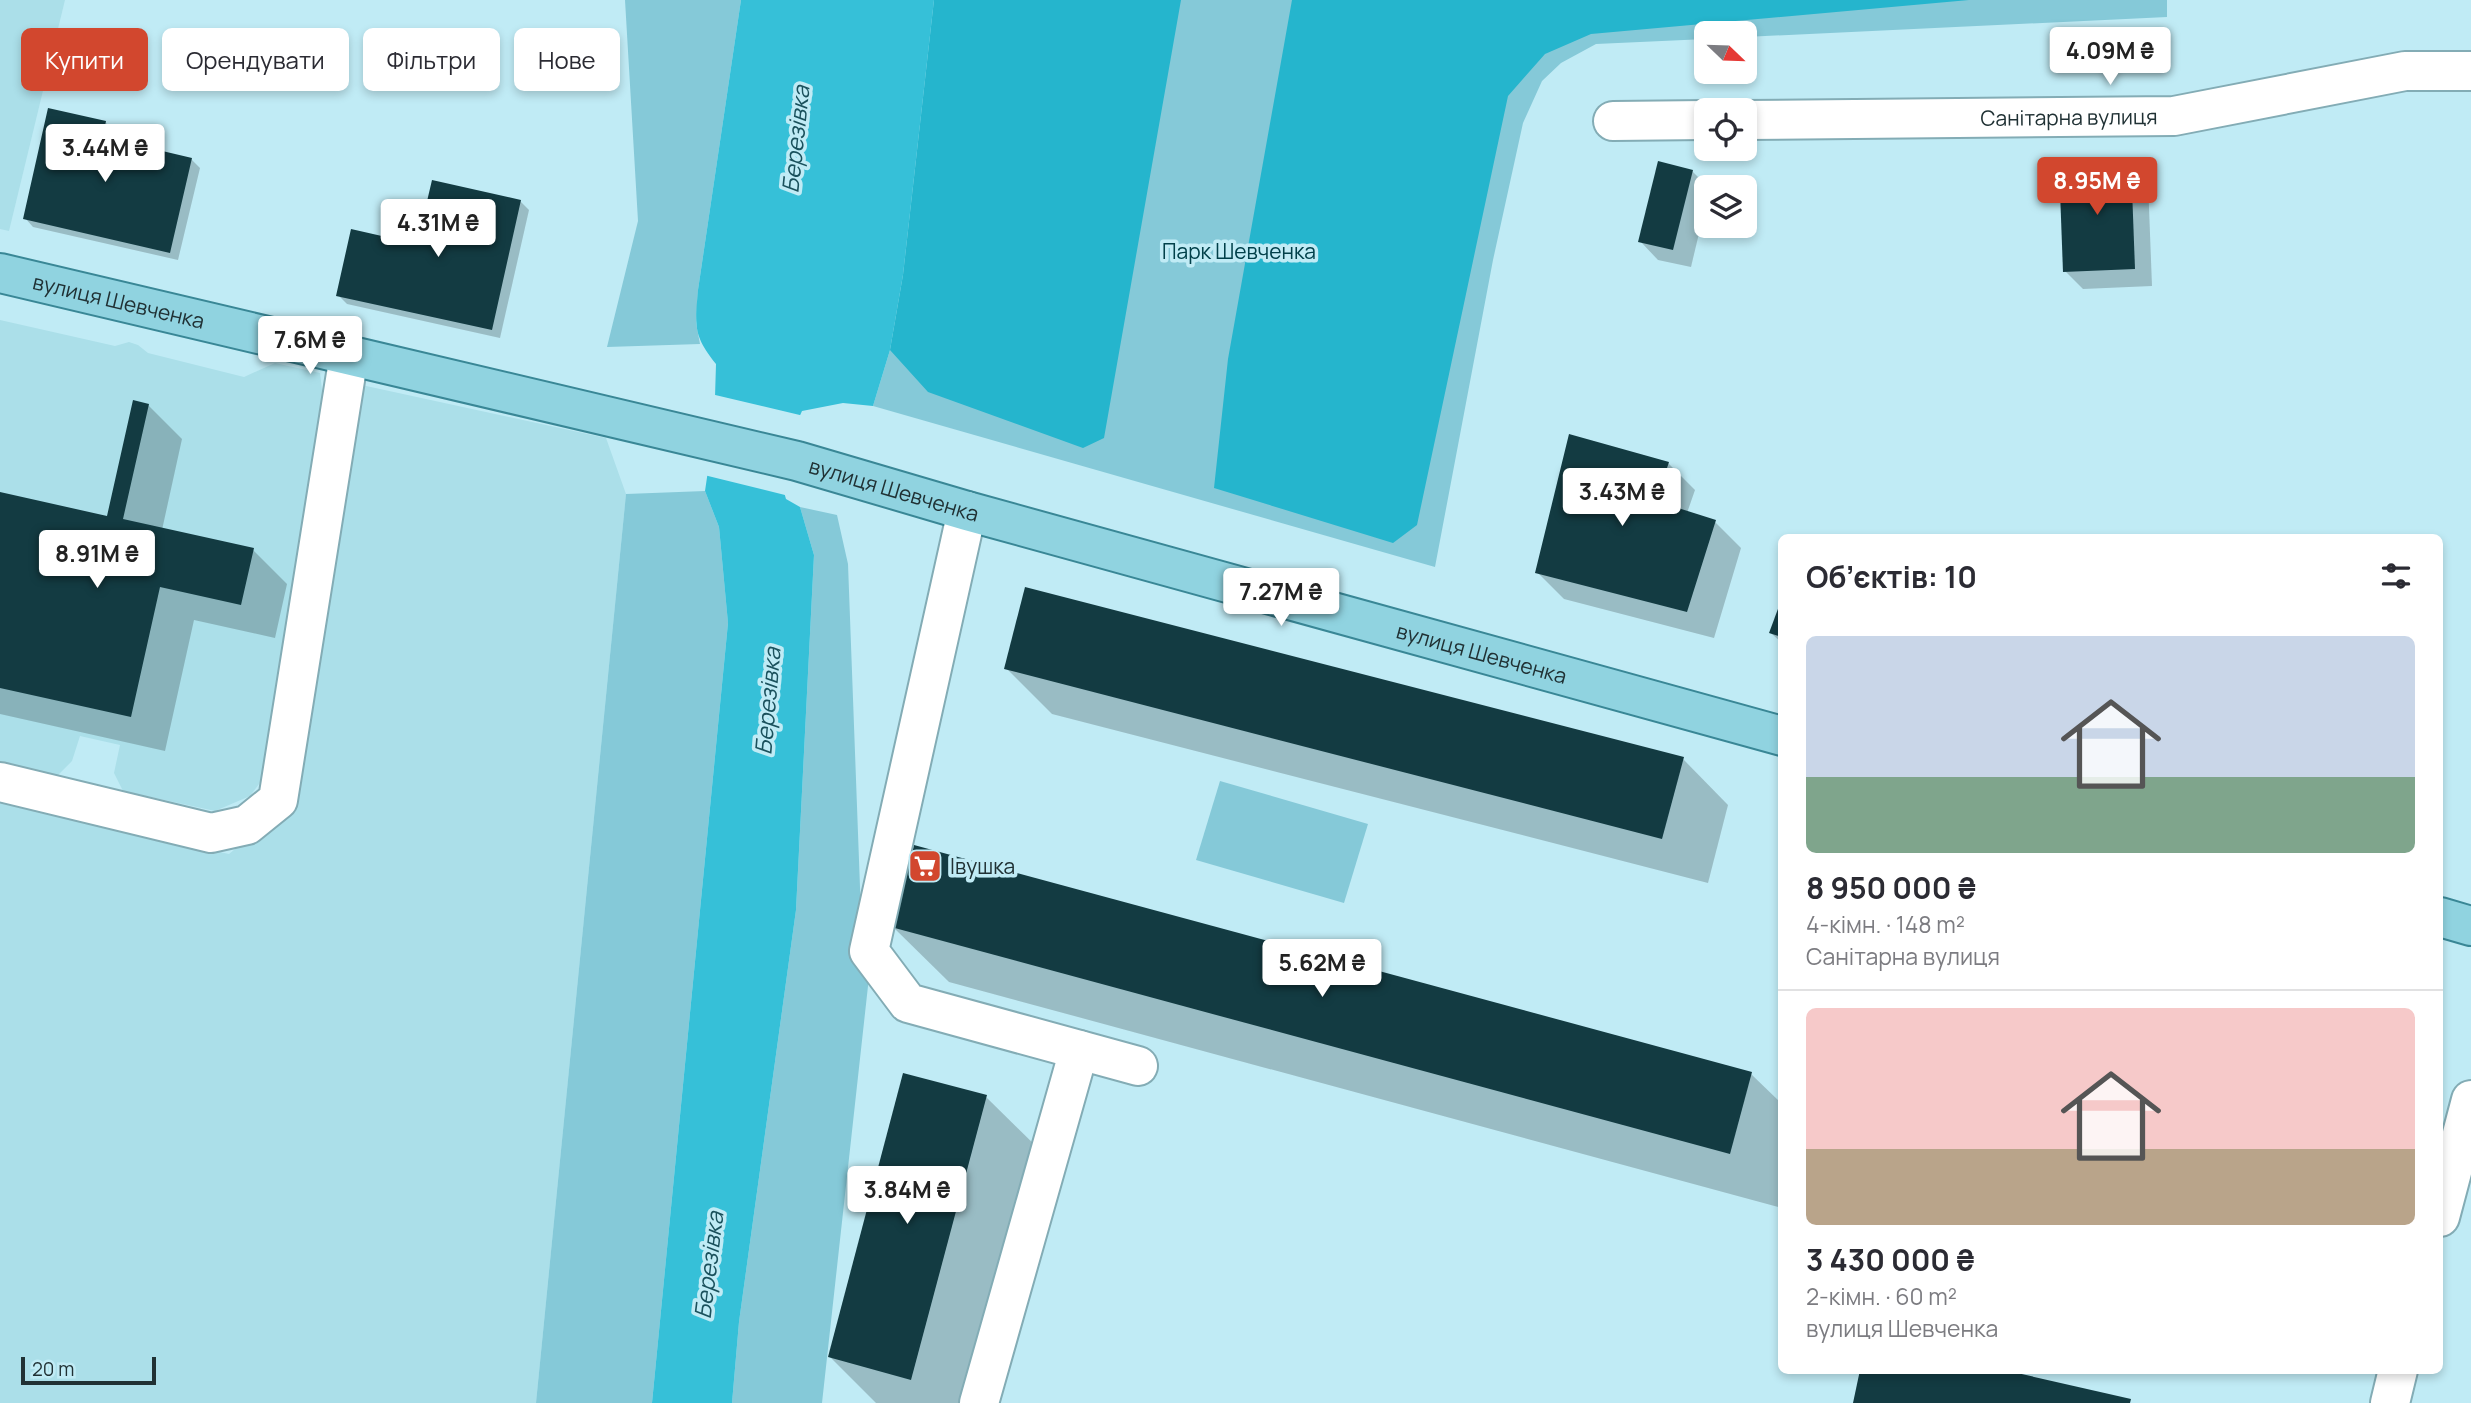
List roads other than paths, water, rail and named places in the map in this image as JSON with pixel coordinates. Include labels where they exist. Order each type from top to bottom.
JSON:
[{"type":"main road","name":"вулиця Шевченка","points":[[0,273],[797,461],[967,511],[1778,735]]},
{"type":"main road","points":[[2443,919],[2471,926]]},
{"type":"street","name":"Санітарна вулиця","points":[[1757,120],[2174,117],[2405,71],[2471,71]]},
{"type":"street","points":[[1613,121],[1694,120]]},
{"type":"street","points":[[0,782],[211,833],[247,825],[278,800],[349,355]]},
{"type":"street","points":[[967,511],[869,951],[908,1003],[1138,1066]]},
{"type":"street","points":[[979,1403],[1079,1050]]},
{"type":"street","points":[[2443,1206],[2471,1100]]},
{"type":"street","points":[[2390,1403],[2398,1374]]},
{"type":"water","name":"Березівка","points":[[741,0],[934,0],[903,275],[890,350],[873,406],[843,403],[802,411],[788,444],[783,465],[786,499],[800,507],[814,555],[796,910],[739,1322],[732,1403],[652,1403],[728,623],[719,527],[705,491],[714,430],[716,364],[699,337],[696,313]]},
{"type":"place","name":"Івушка","points":[[925,866]]},
{"type":"park label","name":"Парк Шевченка","points":[[1239,251]]}]
